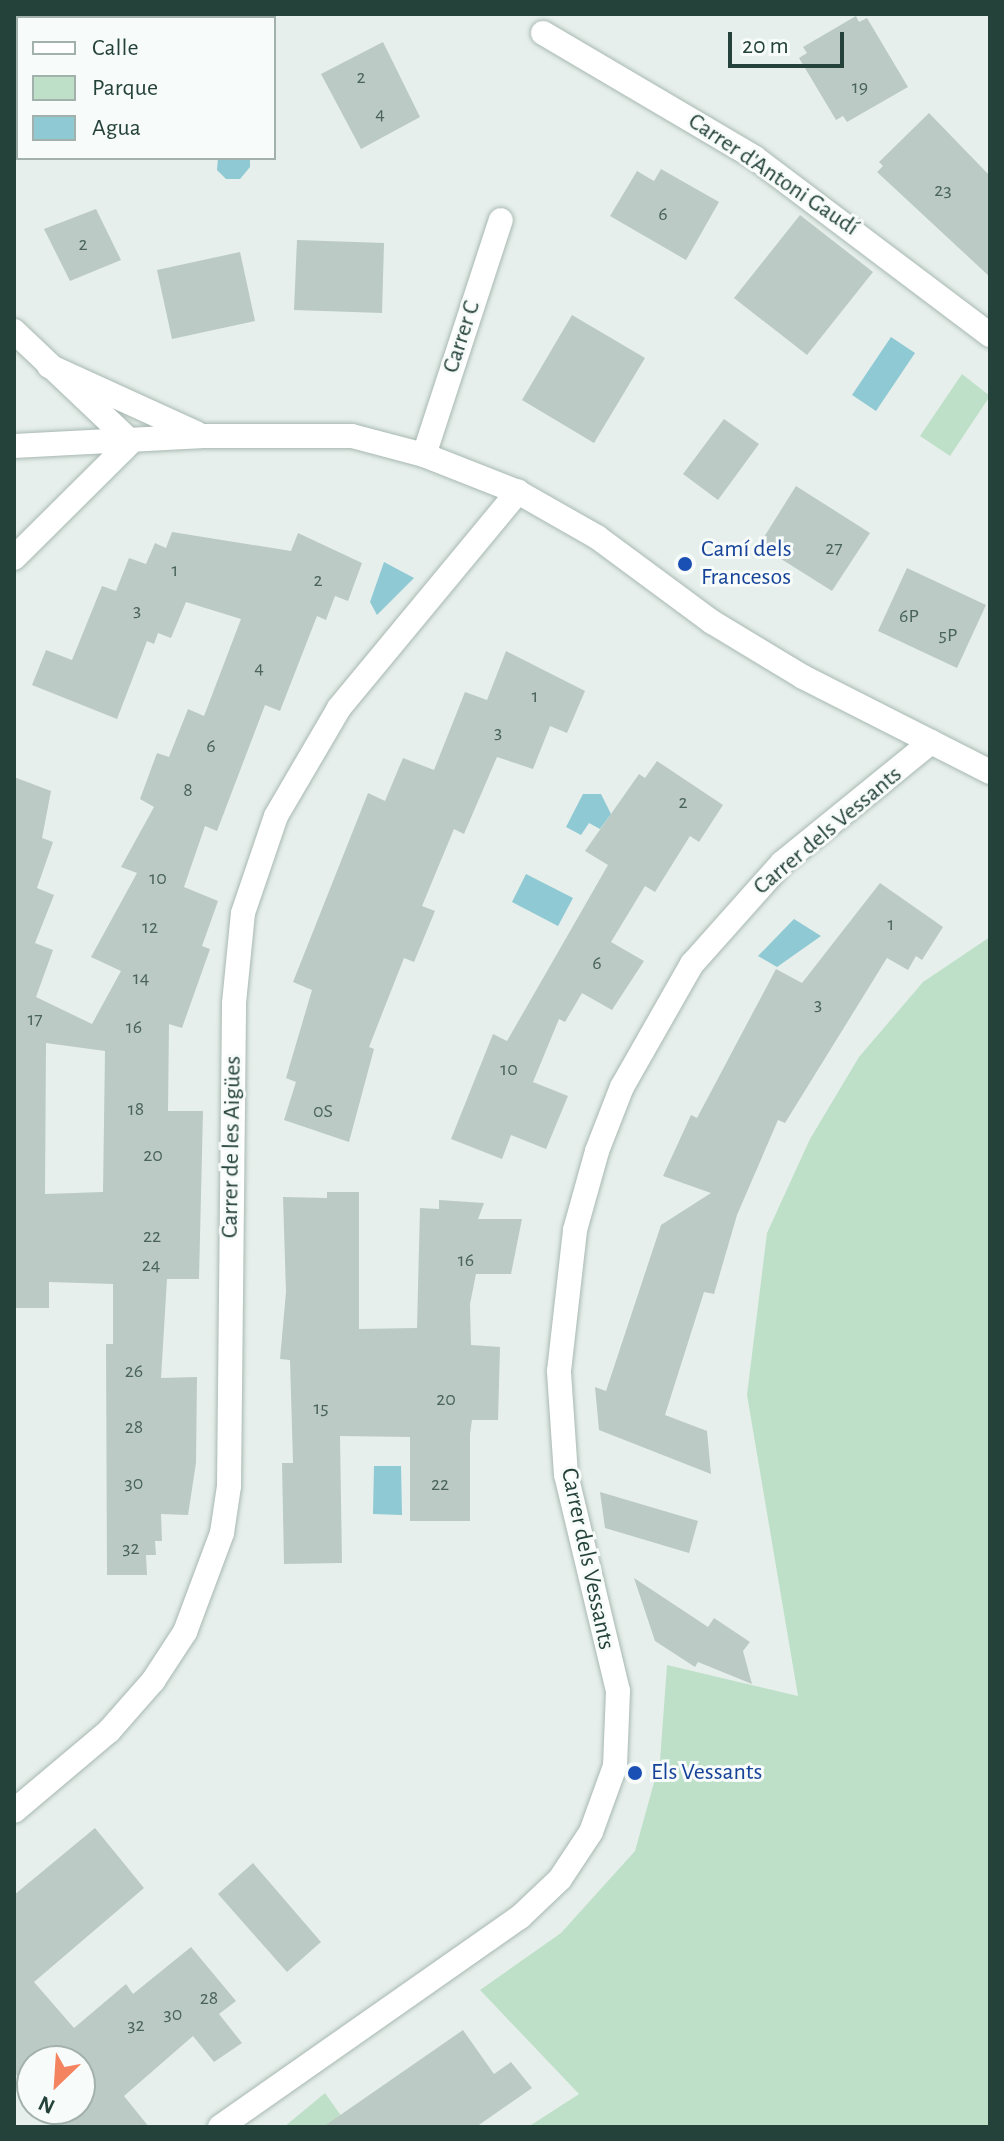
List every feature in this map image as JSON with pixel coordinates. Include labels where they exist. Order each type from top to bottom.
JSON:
[{"type":"street","name":"Carrer d'Antoni Gaudí","points":[[543,33],[755,158],[990,335]]},
{"type":"street","name":"Carrer C","points":[[424,455],[501,220]]},
{"type":"street","points":[[14,331],[131,442]]},
{"type":"street","points":[[49,366],[204,436]]},
{"type":"street","points":[[14,446],[204,436],[352,436],[424,455],[518,492],[597,537],[712,622],[790,670],[990,772]]},
{"type":"street","points":[[14,558],[131,442]]},
{"type":"street","name":"Carrer de les Aigües","points":[[14,1811],[109,1731],[153,1681],[185,1632],[222,1533],[229,1486],[234,1003],[243,913],[276,816],[339,708],[518,492]]},
{"type":"street","name":"Carrer dels Vessants","points":[[220,2127],[520,1917],[560,1879],[591,1832],[615,1766],[618,1691],[566,1475],[559,1371],[575,1230],[597,1151],[622,1087],[692,964],[782,863],[931,742]]},
{"type":"green space","points":[[962,374],[990,396],[950,456],[920,436]]},
{"type":"green space","points":[[990,937],[990,2127],[528,2127],[579,2094],[480,1990],[561,1933],[635,1851],[660,1761],[667,1665],[798,1696],[747,1395],[767,1233],[810,1139],[859,1057],[923,982]]},
{"type":"green space","points":[[325,2093],[349,2127],[284,2127]]},
{"type":"water","points":[[218,160],[250,160],[250,167],[240,179],[226,179],[217,170]]},
{"type":"water","points":[[891,337],[915,353],[876,411],[852,395]]},
{"type":"water","points":[[384,562],[414,578],[377,615],[370,602]]},
{"type":"water","points":[[583,794],[601,794],[611,814],[600,829],[589,823],[581,835],[566,827]]},
{"type":"water","points":[[526,874],[573,898],[558,926],[512,902]]},
{"type":"water","points":[[794,919],[821,936],[777,967],[758,956]]},
{"type":"water","points":[[374,1466],[401,1466],[402,1515],[373,1514]]},
{"type":"building","points":[[856,16],[859,22],[867,18],[908,87],[847,122],[843,116],[836,120],[799,58],[807,53],[803,47]]},
{"type":"building","points":[[383,42],[420,117],[361,149],[321,74]]},
{"type":"building","points":[[929,113],[990,176],[990,277],[877,172],[883,166],[879,162]]},
{"type":"building","points":[[661,169],[719,202],[686,260],[610,216],[637,171],[654,181]]},
{"type":"building","points":[[96,209],[121,260],[70,281],[44,229]]},
{"type":"building","points":[[800,215],[873,272],[807,355],[734,298]]},
{"type":"building","points":[[297,240],[384,243],[382,313],[294,310]]},
{"type":"building","points":[[240,252],[255,321],[172,339],[157,270]]},
{"type":"building","points":[[572,315],[645,358],[594,443],[522,400]]},
{"type":"building","points":[[724,419],[759,444],[718,500],[683,474]]},
{"type":"building","points":[[796,486],[870,533],[832,591],[759,545]]},
{"type":"building","points":[[172,532],[291,551],[298,533],[362,563],[348,601],[335,596],[326,620],[317,616],[280,711],[265,705],[217,831],[205,826],[184,887],[218,901],[202,946],[210,949],[182,1028],[169,1024],[168,1111],[203,1111],[199,1279],[167,1279],[161,1378],[197,1377],[196,1463],[188,1515],[161,1514],[162,1541],[155,1541],[156,1555],[146,1555],[147,1575],[107,1575],[106,1344],[113,1344],[113,1284],[49,1282],[49,1308],[14,1308],[14,777],[51,791],[42,838],[53,842],[37,888],[54,895],[35,943],[53,950],[36,997],[92,1024],[121,971],[91,957],[137,873],[121,867],[154,807],[140,799],[157,753],[169,757],[188,709],[204,716],[241,619],[186,602],[171,638],[158,633],[154,644],[147,641],[117,719],[32,685],[46,650],[72,660],[102,586],[116,591],[129,558],[146,564],[155,543],[166,548]],"holes":[[[46,1043],[105,1051],[103,1192],[45,1194]]]},
{"type":"building","points":[[907,568],[986,605],[957,668],[878,631]]},
{"type":"building","points":[[506,651],[585,691],[567,733],[550,726],[533,769],[497,757],[464,834],[454,829],[422,906],[435,911],[414,962],[404,958],[369,1047],[374,1049],[349,1142],[284,1120],[296,1082],[286,1078],[312,990],[293,982],[368,793],[385,801],[403,758],[434,770],[465,692],[487,700]]},
{"type":"building","points":[[657,761],[723,805],[699,842],[690,836],[655,892],[645,886],[611,942],[644,961],[612,1010],[582,993],[565,1022],[559,1019],[533,1082],[568,1096],[546,1149],[511,1135],[502,1159],[451,1139],[493,1034],[507,1041],[608,865],[585,851],[639,774],[645,778]]},
{"type":"building","points":[[880,883],[943,927],[922,960],[916,956],[908,970],[887,958],[785,1123],[778,1120],[737,1215],[714,1294],[704,1292],[665,1415],[707,1431],[711,1474],[599,1430],[595,1387],[606,1391],[661,1225],[711,1193],[663,1176],[691,1115],[697,1118],[776,969],[802,983]]},
{"type":"building","points":[[327,1192],[359,1192],[359,1329],[417,1328],[420,1208],[439,1209],[439,1200],[484,1203],[478,1219],[522,1219],[511,1274],[476,1274],[470,1304],[471,1345],[500,1347],[498,1420],[472,1420],[470,1521],[410,1521],[410,1437],[340,1436],[342,1563],[284,1564],[282,1463],[293,1463],[290,1360],[280,1359],[286,1292],[283,1197],[327,1198]]},
{"type":"building","points":[[600,1492],[698,1521],[689,1553],[605,1528]]},
{"type":"building","points":[[634,1578],[708,1627],[714,1618],[750,1642],[743,1651],[752,1684],[698,1662],[695,1667],[655,1641]]},
{"type":"building","points":[[95,1828],[144,1888],[34,1982],[74,2028],[126,1984],[133,1994],[191,1947],[236,2001],[219,2014],[242,2043],[214,2062],[193,2036],[124,2096],[149,2127],[60,2127],[58,2125],[96,2125],[96,2045],[16,2045],[16,2074],[14,2072],[14,1895]]},
{"type":"building","points":[[253,1863],[321,1942],[287,1972],[218,1894]]},
{"type":"building","points":[[463,2030],[494,2074],[511,2062],[532,2088],[476,2127],[323,2127]]},
{"type":"place","name":"Camí dels Francesos","points":[[685,564]]},
{"type":"place","name":"Els Vessants","points":[[635,1773]]}]
